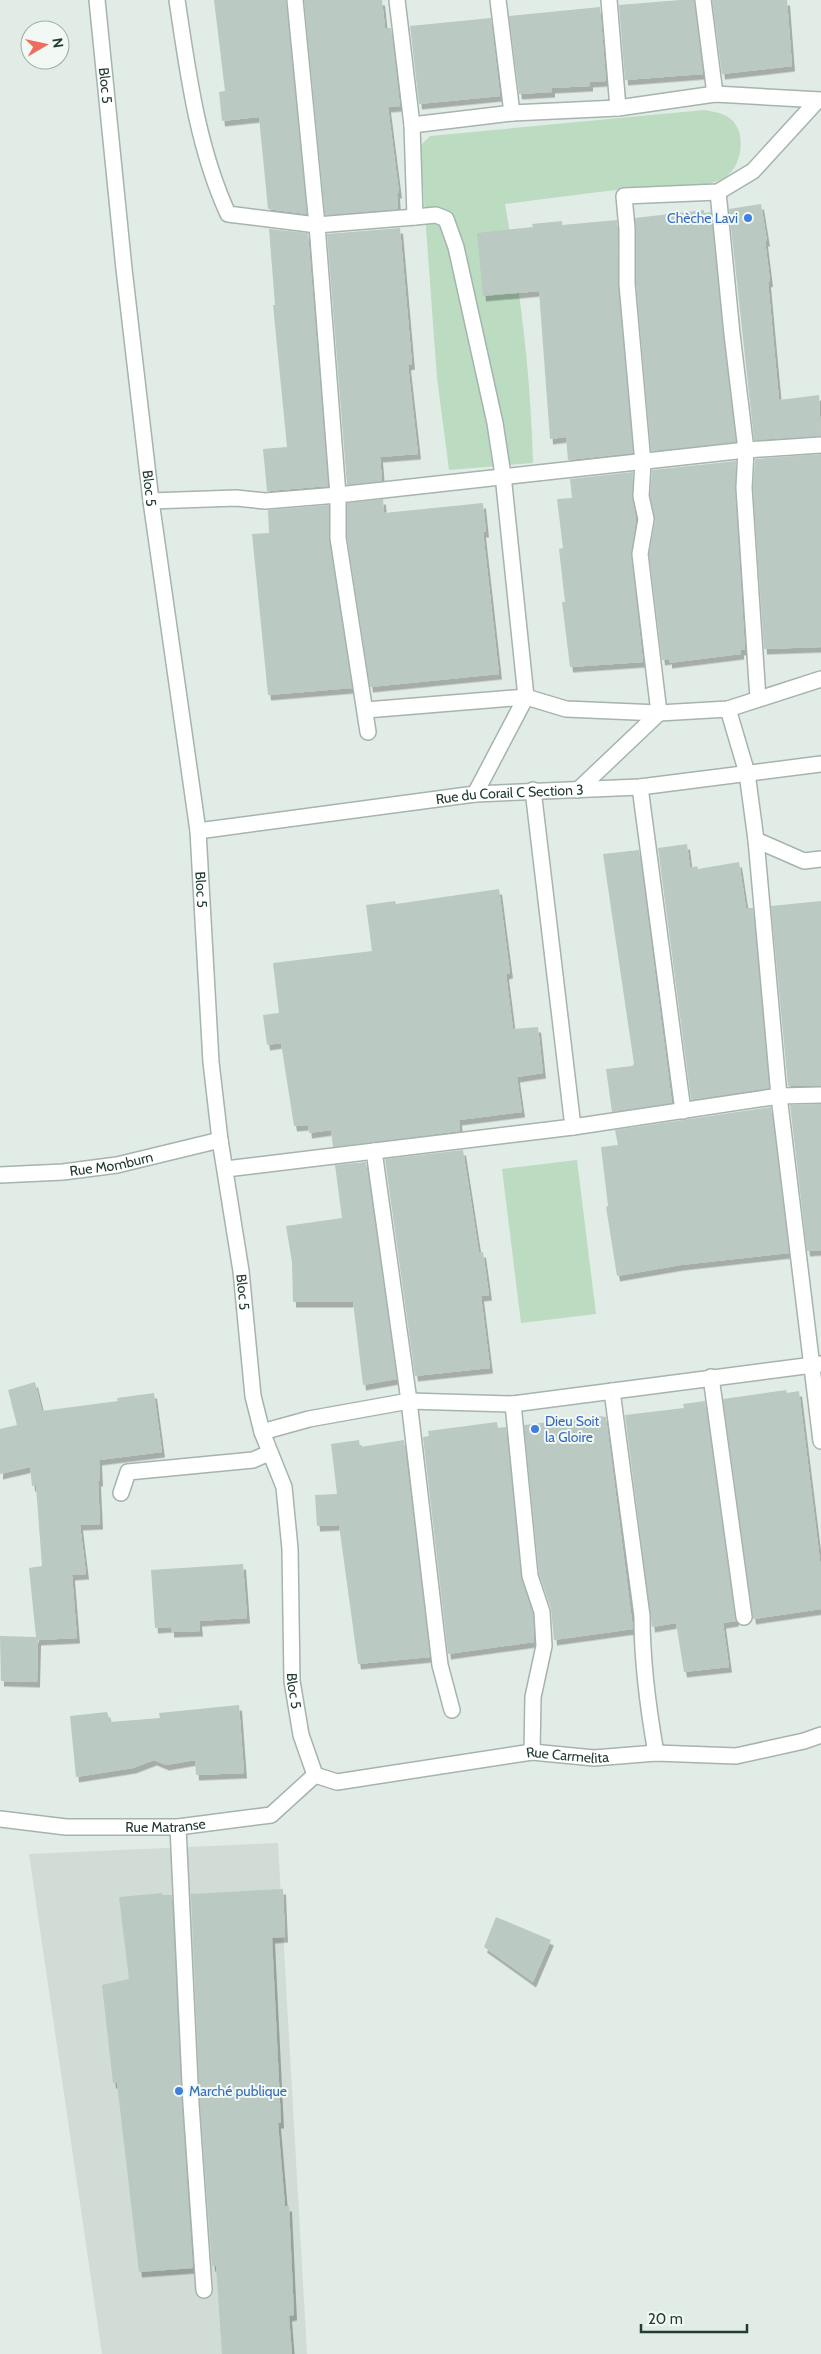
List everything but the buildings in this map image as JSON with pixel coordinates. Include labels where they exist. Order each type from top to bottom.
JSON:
[{"type":"street","name":"Bloc 5","points":[[97,0],[124,269],[151,501],[198,831],[211,1062],[220,1140],[241,1271],[253,1396],[269,1453],[284,1487],[290,1549],[292,1681],[301,1735],[315,1776]]},
{"type":"street","points":[[177,0],[195,115],[216,188],[228,214],[318,225],[436,215],[446,219],[456,247],[495,423],[503,475],[526,697],[475,794]]},
{"type":"street","points":[[295,0],[318,225],[338,495],[338,538],[368,732]]},
{"type":"street","points":[[397,0],[412,125],[415,217]]},
{"type":"street","points":[[498,0],[512,113]]},
{"type":"street","points":[[609,0],[618,108]]},
{"type":"street","points":[[703,0],[715,94]]},
{"type":"street","points":[[412,125],[512,113],[618,108],[715,94],[819,101]]},
{"type":"street","points":[[659,714],[640,554],[646,519],[641,496],[643,463],[626,284],[627,229],[624,196],[718,192],[754,171],[819,101]]},
{"type":"street","points":[[718,192],[746,450],[744,488],[758,700]]},
{"type":"street","points":[[151,501],[236,498],[265,500],[338,495],[503,475],[643,463],[746,450],[821,445]]},
{"type":"street","points":[[366,710],[526,697],[566,709],[659,714],[728,709],[821,679]]},
{"type":"street","points":[[728,709],[747,773],[756,840],[779,1096],[816,1365],[821,1441]]},
{"type":"street","points":[[578,790],[659,714]]},
{"type":"street","name":"Rue du Corail C Section 3","points":[[198,831],[475,794],[533,790],[640,787],[821,764]]},
{"type":"street","points":[[640,787],[683,1110]]},
{"type":"street","points":[[533,790],[574,1127]]},
{"type":"street","points":[[756,840],[804,861],[821,859]]},
{"type":"street","points":[[226,1169],[574,1127],[779,1096],[821,1095]]},
{"type":"street","name":"Rue Momburn","points":[[0,1174],[62,1172],[117,1165],[220,1140]]},
{"type":"street","points":[[374,1151],[409,1401],[440,1665],[452,1710]]},
{"type":"street","points":[[262,1432],[309,1419],[409,1401],[513,1404],[711,1377],[816,1365]]},
{"type":"street","points":[[711,1377],[744,1618]]},
{"type":"street","points":[[612,1391],[642,1616],[642,1643],[648,1707],[656,1753]]},
{"type":"street","points":[[513,1404],[530,1576],[542,1612],[544,1646],[533,1697],[532,1752]]},
{"type":"street","points":[[121,1493],[128,1472],[254,1460],[269,1453]]},
{"type":"street","name":"Rue Carmelita","points":[[315,1776],[337,1782],[532,1752],[594,1758],[656,1753],[736,1756],[804,1741],[821,1735]]},
{"type":"street","name":"Rue Matranse","points":[[0,1819],[66,1827],[178,1827],[271,1816],[315,1776]]},
{"type":"street","points":[[178,1827],[191,2104],[204,2290]]},
{"type":"shaded area","name":"Marché publique","points":[[278,1843],[307,2354],[102,2354],[29,1854]]},
{"type":"green space","points":[[704,110],[727,116],[737,127],[739,133],[741,140],[740,155],[734,168],[724,178],[703,185],[626,189],[505,204],[524,333],[533,463],[449,470],[437,378],[420,146],[430,136]]},
{"type":"green space","points":[[577,1160],[596,1314],[521,1323],[502,1169]]},
{"type":"place","name":"Chèche Lavi","points":[[748,218]]},
{"type":"place","name":"Dieu Soit la Gloire","points":[[535,1429]]},
{"type":"place","name":"Marché publique","points":[[179,2091]]}]
